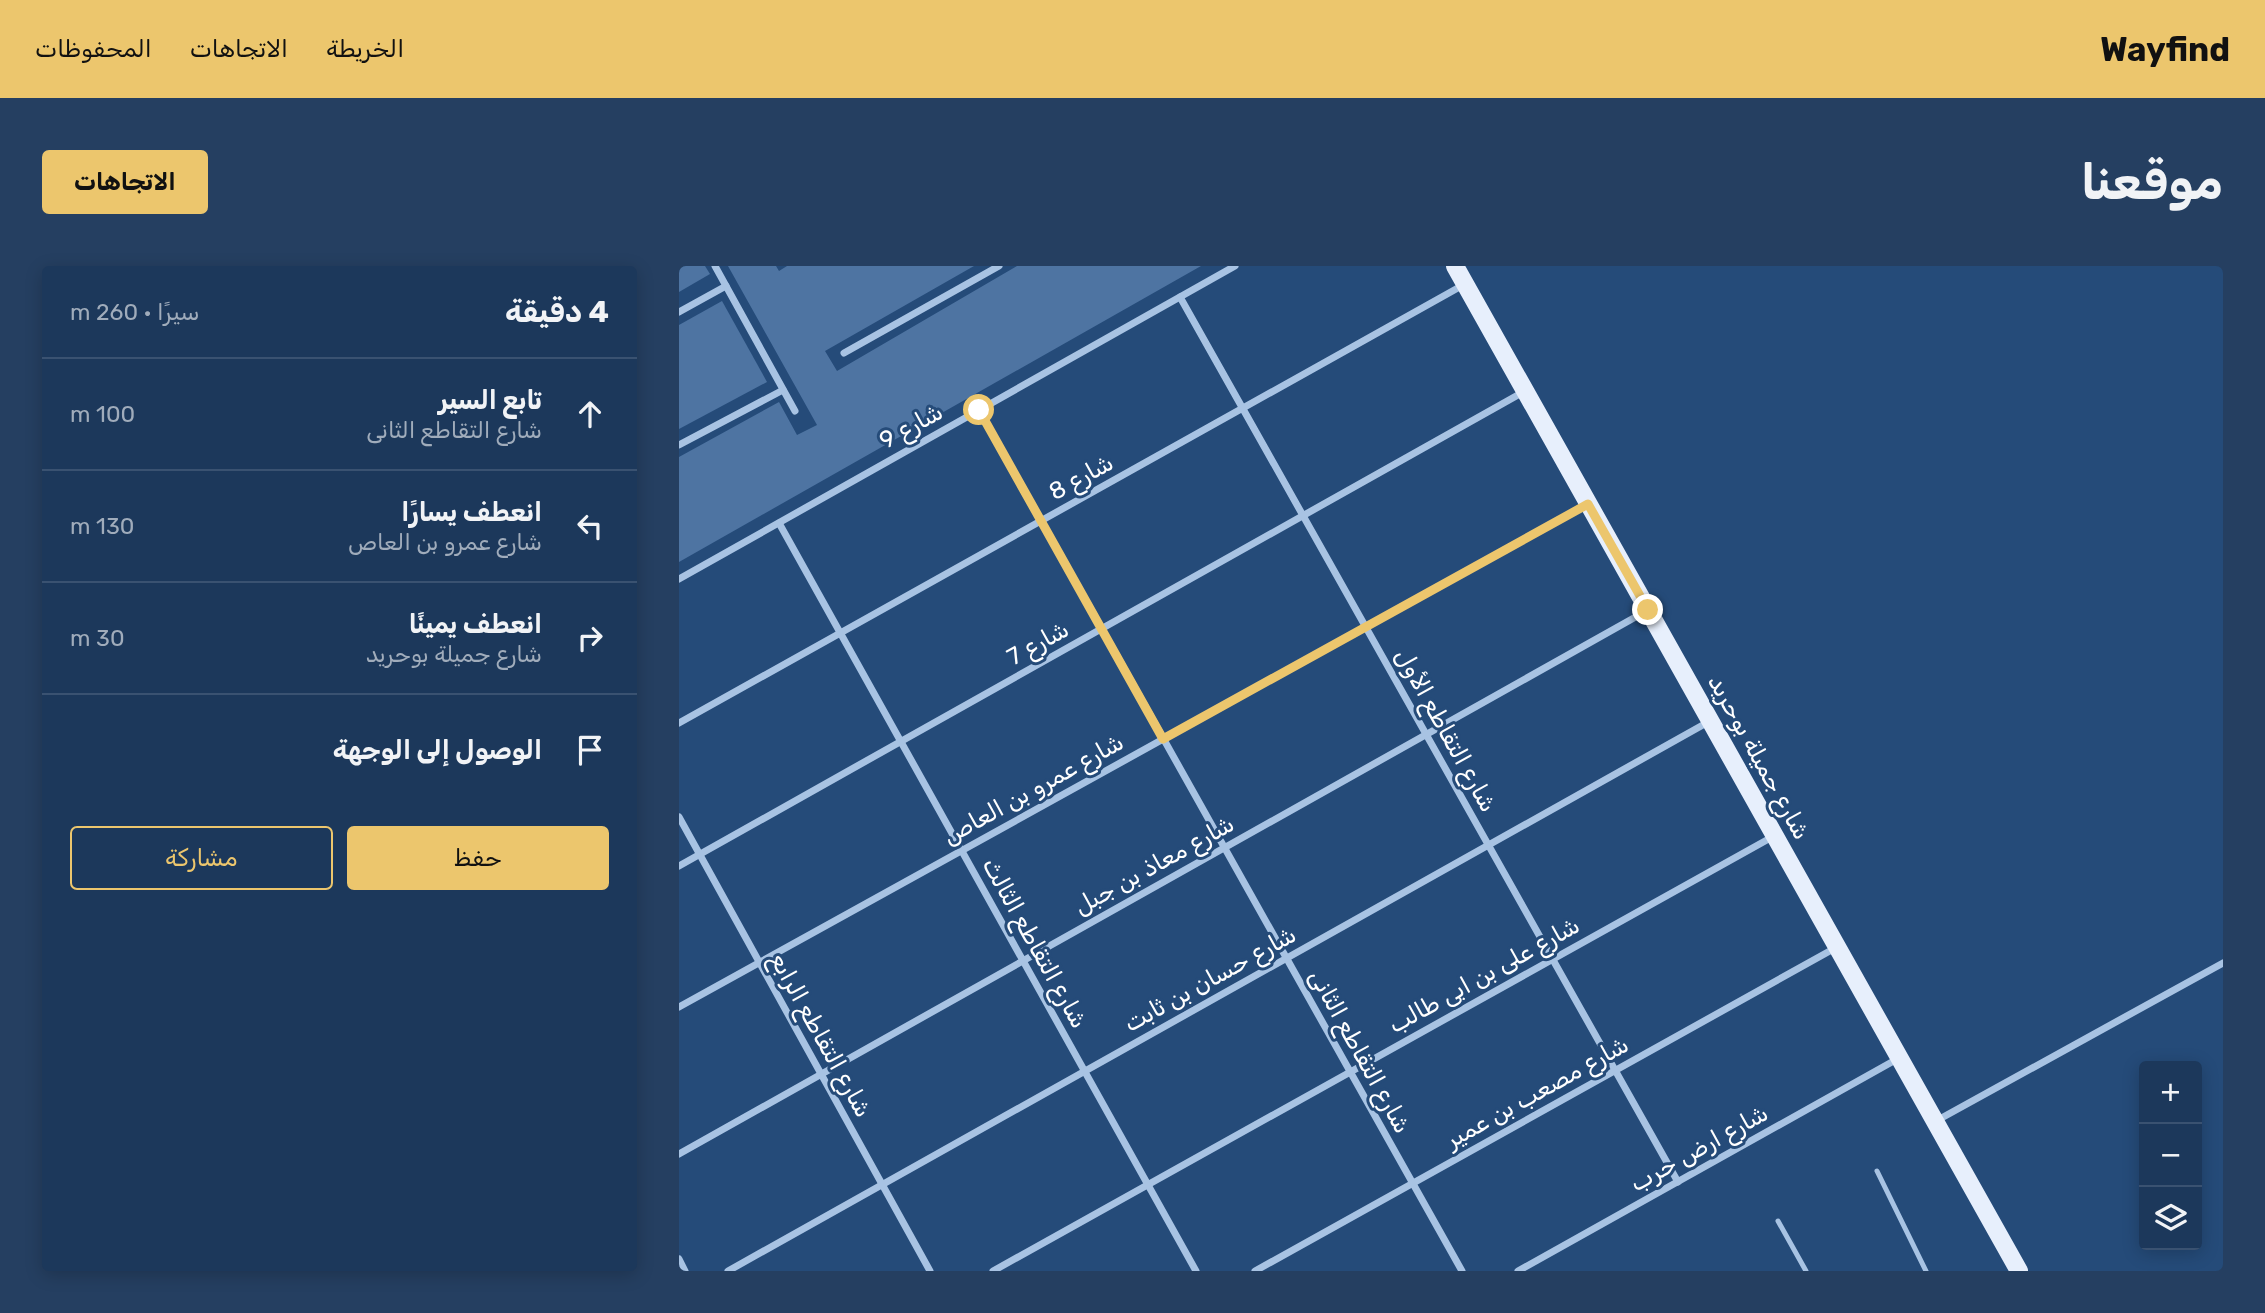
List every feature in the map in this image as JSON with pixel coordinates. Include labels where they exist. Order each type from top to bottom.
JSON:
[{"type":"main road","name":"شارع جميلة بوحريد","points":[[1455,266],[2019,1271]]},
{"type":"street","points":[[715,266],[795,411]]},
{"type":"street","points":[[843,353],[999,266]]},
{"type":"street","name":"شارع 9","points":[[679,579],[1235,266]]},
{"type":"street","name":"شارع 8","points":[[679,723],[1465,284]]},
{"type":"street","points":[[679,312],[726,286]]},
{"type":"street","name":"شارع التقاطع الأول","points":[[1180,297],[1678,1182]]},
{"type":"street","points":[[679,445],[783,390]]},
{"type":"street","name":"شارع 7","points":[[679,866],[1526,391]]},
{"type":"street","name":"شارع التقاطع الثانى","points":[[979,410],[1462,1271]]},
{"type":"street","name":"شارع عمرو بن العاص","points":[[679,1007],[1588,504]]},
{"type":"street","name":"شارع التقاطع الثالث","points":[[779,523],[1196,1271]]},
{"type":"street","name":"شارع معاذ بن جبل","points":[[679,1154],[1648,610]]},
{"type":"street","name":"شارع حسان بن ثابت","points":[[728,1271],[1710,720]]},
{"type":"street","name":"شارع التقاطع الرابع","points":[[679,817],[930,1271]]},
{"type":"street","name":"شارع على بن ابى طالب","points":[[993,1271],[1775,835]]},
{"type":"street","name":"شارع مصعب بن عمير","points":[[1255,1271],[1837,947]]},
{"type":"street","points":[[1935,1122],[2223,963]]},
{"type":"street","name":"شارع ارض حرب","points":[[1518,1271],[1899,1058]]},
{"type":"street","points":[[679,1259],[685,1271]]},
{"type":"lane","points":[[1877,1171],[1926,1271]]},
{"type":"lane","points":[[1778,1221],[1806,1271]]},
{"type":"building","points":[[679,266],[705,266],[710,274],[679,292]]},
{"type":"building","points":[[728,266],[776,266],[779,271],[787,266],[974,266],[825,351],[837,371],[1017,266],[1201,266],[679,562],[679,457],[779,402],[797,435],[817,425]]},
{"type":"building","points":[[722,301],[767,382],[679,429],[679,325]]},
{"type":"route","points":[[979,410],[1163,739],[1588,504],[1648,610]]}]
